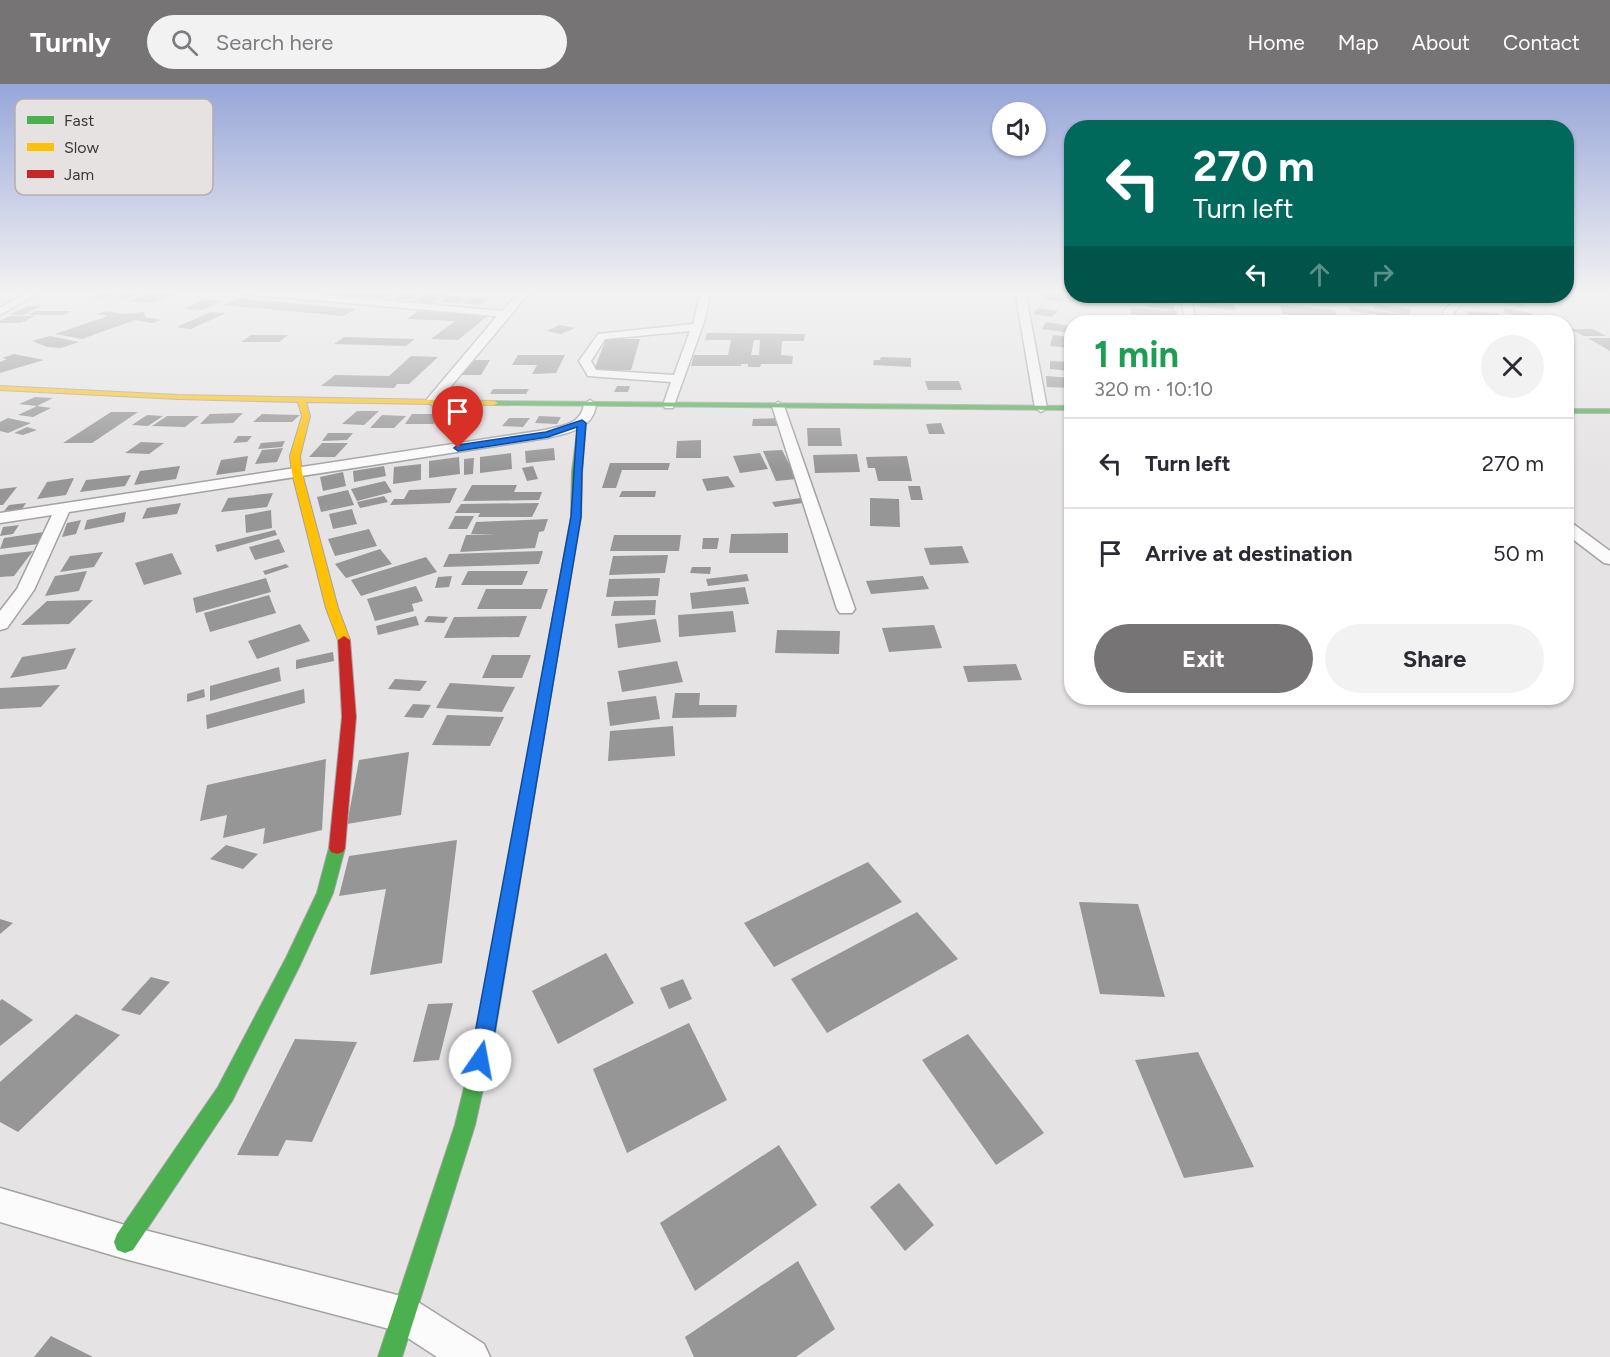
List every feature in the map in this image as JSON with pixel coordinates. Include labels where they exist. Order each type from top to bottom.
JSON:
[{"type":"street","points":[[432,401],[474,350]]},
{"type":"street","points":[[592,350],[585,361],[592,374],[678,379]]},
{"type":"street","points":[[669,405],[688,350]]},
{"type":"street","points":[[1031,350],[1041,408]]},
{"type":"street","points":[[0,388],[59,393],[301,399],[1064,408]]},
{"type":"street","points":[[125,1242],[225,1094],[293,962],[325,893],[338,845],[349,717],[345,639],[332,608],[297,473],[295,456],[306,416],[301,399]]},
{"type":"street","points":[[0,518],[548,434],[582,423],[589,415],[590,404]]},
{"type":"street","points":[[778,406],[846,609]]},
{"type":"street","points":[[1574,411],[1610,411]]},
{"type":"street","points":[[390,1357],[465,1125],[485,1039],[576,517],[577,472],[582,423]]},
{"type":"street","points":[[0,624],[25,590],[63,508]]},
{"type":"street","points":[[1574,532],[1610,559]]},
{"type":"street","points":[[0,1204],[125,1242],[405,1315],[471,1357]]},
{"type":"building","points":[[602,350],[637,350],[631,370],[594,370]]},
{"type":"building","points":[[729,350],[752,350],[751,355],[759,355],[759,350],[781,350],[781,355],[793,356],[792,364],[761,364],[760,367],[748,367],[748,364],[691,366],[694,355],[728,355]]},
{"type":"building","points":[[14,354],[44,360],[0,373],[0,362],[7,359],[2,358]]},
{"type":"building","points":[[518,355],[565,355],[556,373],[532,374],[537,365],[512,365]]},
{"type":"building","points":[[411,356],[438,357],[409,384],[397,384],[394,388],[321,386],[335,375],[389,376]]},
{"type":"building","points":[[881,357],[911,358],[911,367],[873,365],[874,360],[880,360]]},
{"type":"building","points":[[468,360],[490,360],[481,375],[458,375]]},
{"type":"building","points":[[1050,361],[1064,362],[1064,370],[1050,369]]},
{"type":"building","points":[[1046,376],[1064,377],[1064,388],[1047,387]]},
{"type":"building","points":[[925,381],[959,381],[962,390],[928,390]]},
{"type":"building","points":[[617,386],[630,386],[628,392],[614,392]]},
{"type":"building","points":[[493,389],[529,389],[526,394],[490,394]]},
{"type":"building","points":[[35,397],[53,398],[37,406],[19,404]]},
{"type":"building","points":[[37,406],[51,408],[33,417],[18,415]]},
{"type":"building","points":[[357,411],[379,411],[364,425],[342,424]]},
{"type":"building","points":[[111,412],[138,412],[92,443],[63,443]]},
{"type":"building","points":[[243,413],[233,423],[200,424],[210,414]]},
{"type":"building","points":[[262,414],[300,415],[292,422],[253,422]]},
{"type":"building","points":[[412,414],[440,414],[434,424],[405,424]]},
{"type":"building","points":[[147,415],[163,416],[148,426],[132,425]]},
{"type":"building","points":[[382,415],[406,416],[394,428],[370,428]]},
{"type":"building","points":[[167,416],[199,416],[185,427],[152,426]]},
{"type":"building","points":[[539,416],[561,417],[557,424],[535,423]]},
{"type":"building","points":[[454,417],[478,417],[469,430],[444,430]]},
{"type":"building","points":[[8,418],[31,423],[8,433],[0,431],[0,422]]},
{"type":"building","points":[[509,418],[530,418],[523,427],[502,426]]},
{"type":"building","points":[[779,418],[779,426],[752,426],[753,419]]},
{"type":"building","points":[[941,423],[945,434],[929,434],[926,424]]},
{"type":"building","points":[[27,427],[37,430],[23,435],[14,433]]},
{"type":"building","points":[[807,428],[840,428],[842,446],[808,446]]},
{"type":"building","points":[[328,433],[353,433],[347,440],[322,441]]},
{"type":"building","points":[[238,436],[252,436],[247,442],[233,443]]},
{"type":"building","points":[[701,440],[701,458],[676,458],[677,441]]},
{"type":"building","points":[[285,441],[282,447],[258,449],[261,443]]},
{"type":"building","points":[[141,442],[164,443],[149,454],[125,453]]},
{"type":"building","points":[[322,443],[348,443],[335,457],[309,457]]},
{"type":"building","points":[[283,448],[277,462],[255,464],[262,450]]},
{"type":"building","points":[[554,448],[555,460],[526,463],[525,451]]},
{"type":"building","points":[[782,450],[797,479],[776,481],[763,451]]},
{"type":"building","points":[[511,453],[512,469],[480,473],[480,457]]},
{"type":"building","points":[[760,453],[768,469],[740,473],[733,456]]},
{"type":"building","points":[[857,454],[860,472],[815,473],[813,455]]},
{"type":"building","points":[[248,456],[245,471],[216,475],[221,460]]},
{"type":"building","points":[[907,456],[912,481],[878,481],[875,468],[868,468],[866,457]]},
{"type":"building","points":[[459,457],[460,474],[429,478],[429,461]]},
{"type":"building","points":[[474,458],[473,474],[464,475],[464,459]]},
{"type":"building","points":[[610,463],[670,463],[668,470],[622,470],[616,488],[602,488]]},
{"type":"building","points":[[421,464],[421,480],[393,484],[394,467]]},
{"type":"building","points":[[180,466],[176,479],[134,485],[140,471]]},
{"type":"building","points":[[384,466],[386,476],[354,482],[353,471]]},
{"type":"building","points":[[533,466],[538,479],[527,481],[522,468]]},
{"type":"building","points":[[343,472],[346,486],[323,491],[320,477]]},
{"type":"building","points":[[131,475],[125,486],[80,492],[86,480]]},
{"type":"building","points":[[728,476],[735,487],[707,491],[702,479]]},
{"type":"building","points":[[74,478],[66,495],[37,499],[47,482]]},
{"type":"building","points":[[385,481],[392,492],[357,501],[351,489]]},
{"type":"building","points":[[472,485],[517,485],[514,492],[542,492],[539,500],[463,501]]},
{"type":"building","points":[[908,486],[920,486],[923,500],[911,500]]},
{"type":"building","points":[[17,487],[3,505],[0,505],[0,489]]},
{"type":"building","points":[[457,488],[450,503],[390,505],[394,499],[404,499],[409,490]]},
{"type":"building","points":[[348,490],[354,505],[321,512],[317,497]]},
{"type":"building","points":[[622,491],[656,491],[655,497],[619,497]]},
{"type":"building","points":[[273,493],[267,507],[221,512],[228,498]]},
{"type":"building","points":[[384,496],[388,502],[360,508],[357,502]]},
{"type":"building","points":[[801,498],[803,503],[775,507],[772,502]]},
{"type":"building","points":[[870,498],[899,499],[900,527],[870,526]]},
{"type":"building","points":[[26,503],[22,509],[4,511],[9,505]]},
{"type":"building","points":[[181,503],[177,514],[142,519],[147,508]]},
{"type":"building","points":[[539,503],[532,517],[478,517],[480,513],[455,513],[461,504]]},
{"type":"building","points":[[352,509],[357,524],[333,529],[329,514]]},
{"type":"building","points":[[271,510],[272,528],[246,533],[245,515]]},
{"type":"building","points":[[126,512],[124,522],[84,530],[87,520]]},
{"type":"building","points":[[455,516],[474,516],[467,529],[448,529]]},
{"type":"building","points":[[548,519],[544,531],[539,532],[535,548],[460,552],[466,535],[496,534],[471,534],[476,522]]},
{"type":"building","points":[[81,520],[76,534],[62,537],[67,523]]},
{"type":"building","points":[[19,525],[13,534],[0,536],[3,527]]},
{"type":"building","points":[[369,529],[377,546],[335,556],[328,539]]},
{"type":"building","points":[[275,530],[277,535],[217,552],[215,545]]},
{"type":"building","points":[[44,532],[38,544],[0,549],[4,538]]},
{"type":"building","points":[[788,533],[788,553],[729,553],[731,534]]},
{"type":"building","points":[[614,535],[681,535],[679,551],[610,551]]},
{"type":"building","points":[[703,538],[719,538],[717,549],[702,549]]},
{"type":"building","points":[[279,539],[285,552],[255,560],[249,547]]},
{"type":"building","points":[[962,546],[969,563],[930,565],[924,548]]},
{"type":"building","points":[[380,549],[392,564],[346,578],[335,564]]},
{"type":"building","points":[[33,551],[14,576],[0,577],[0,555]]},
{"type":"building","points":[[543,551],[539,564],[443,567],[449,554]]},
{"type":"building","points":[[103,552],[94,567],[60,572],[70,556]]},
{"type":"building","points":[[172,553],[182,574],[144,585],[135,563]]},
{"type":"building","points":[[668,555],[665,573],[609,575],[613,556]]},
{"type":"building","points":[[426,557],[437,572],[361,596],[351,580]]},
{"type":"building","points":[[286,564],[289,567],[265,575],[263,571]]},
{"type":"building","points":[[692,567],[711,567],[710,574],[690,573]]},
{"type":"building","points":[[87,571],[79,591],[45,596],[55,576]]},
{"type":"building","points":[[468,571],[528,571],[522,585],[461,585]]},
{"type":"building","points":[[747,574],[749,581],[708,586],[706,579]]},
{"type":"building","points":[[452,576],[449,587],[435,588],[438,577]]},
{"type":"building","points":[[923,576],[929,589],[871,594],[866,581]]},
{"type":"building","points":[[266,578],[271,592],[196,613],[193,598]]},
{"type":"building","points":[[660,578],[658,596],[606,597],[609,579]]},
{"type":"building","points":[[416,586],[423,601],[412,604],[414,611],[375,621],[367,599]]},
{"type":"building","points":[[745,587],[749,604],[692,609],[690,593]]},
{"type":"building","points":[[486,589],[548,589],[541,609],[477,609]]},
{"type":"building","points":[[269,595],[276,613],[210,632],[204,613]]},
{"type":"building","points":[[93,600],[69,624],[21,625],[47,601]]},
{"type":"building","points":[[656,600],[655,615],[611,616],[614,601]]},
{"type":"building","points":[[733,611],[736,632],[679,637],[678,615]]},
{"type":"building","points":[[416,616],[419,625],[378,635],[376,626]]},
{"type":"building","points":[[428,616],[448,617],[444,623],[424,622]]},
{"type":"building","points":[[527,616],[519,637],[444,638],[454,617]]},
{"type":"building","points":[[656,619],[661,642],[618,648],[615,624]]},
{"type":"building","points":[[300,624],[310,641],[257,659],[248,641]]},
{"type":"building","points":[[934,625],[942,648],[889,652],[882,628]]},
{"type":"building","points":[[777,630],[840,631],[839,654],[775,653]]},
{"type":"building","points":[[76,648],[66,669],[10,678],[22,657]]},
{"type":"building","points":[[333,652],[334,661],[296,669],[296,660]]},
{"type":"building","points":[[492,655],[531,655],[522,678],[482,678]]},
{"type":"building","points":[[677,661],[683,682],[622,692],[618,671]]},
{"type":"building","points":[[1016,664],[1022,680],[968,682],[963,666]]},
{"type":"building","points":[[279,667],[281,681],[210,701],[210,686]]},
{"type":"building","points":[[395,679],[427,681],[420,691],[388,689]]},
{"type":"building","points":[[450,683],[515,687],[502,712],[436,708]]},
{"type":"building","points":[[60,685],[41,707],[0,709],[0,688]]},
{"type":"building","points":[[204,689],[205,697],[187,702],[187,694]]},
{"type":"building","points":[[304,689],[305,703],[207,729],[206,715]]},
{"type":"building","points":[[675,693],[700,693],[699,705],[737,705],[736,717],[672,718]]},
{"type":"building","points":[[656,696],[660,719],[610,726],[607,702]]},
{"type":"building","points":[[413,704],[431,705],[423,718],[404,717]]},
{"type":"building","points":[[447,715],[504,717],[490,746],[432,745]]},
{"type":"building","points":[[673,726],[675,756],[608,761],[610,731]]},
{"type":"building","points":[[409,752],[401,815],[347,824],[359,760]]},
{"type":"building","points":[[326,759],[322,830],[263,844],[265,828],[223,838],[227,815],[200,821],[207,785]]},
{"type":"building","points":[[457,840],[442,963],[370,975],[386,889],[339,896],[349,856]]},
{"type":"building","points":[[226,845],[258,854],[243,869],[210,859]]},
{"type":"building","points":[[868,862],[902,902],[774,967],[744,923]]},
{"type":"building","points":[[1079,902],[1138,904],[1165,997],[1100,994]]},
{"type":"building","points":[[917,912],[958,959],[827,1033],[791,979]]},
{"type":"building","points":[[0,919],[13,923],[0,934]]},
{"type":"building","points":[[606,953],[634,1003],[558,1044],[532,991]]},
{"type":"building","points":[[151,977],[170,982],[140,1015],[121,1010]]},
{"type":"building","points":[[683,979],[692,999],[669,1009],[660,988]]},
{"type":"building","points":[[2,999],[33,1020],[0,1046],[0,1001]]},
{"type":"building","points":[[453,1003],[439,1060],[413,1062],[428,1004]]},
{"type":"building","points":[[76,1014],[120,1035],[18,1132],[0,1122],[0,1082]]},
{"type":"building","points":[[689,1023],[727,1100],[627,1153],[593,1069]]},
{"type":"building","points":[[968,1034],[1044,1133],[996,1165],[922,1060]]},
{"type":"building","points":[[295,1039],[357,1042],[312,1142],[286,1140],[278,1156],[237,1155]]},
{"type":"building","points":[[1198,1052],[1254,1167],[1184,1178],[1135,1060]]},
{"type":"building","points":[[779,1145],[817,1205],[695,1291],[660,1223]]},
{"type":"building","points":[[899,1183],[934,1225],[905,1251],[870,1207]]},
{"type":"building","points":[[798,1261],[835,1329],[796,1357],[694,1357],[685,1337]]},
{"type":"building","points":[[51,1336],[93,1357],[34,1357]]},
{"type":"traffic: fast","points":[[494,403],[1064,408]]},
{"type":"traffic: fast","points":[[1574,411],[1610,411]]},
{"type":"traffic: fast","points":[[547,682],[576,517],[577,472],[582,423]]},
{"type":"traffic: fast","points":[[125,1242],[225,1094],[293,962],[325,893],[337,848]]},
{"type":"traffic: fast","points":[[390,1357],[465,1125],[485,1039],[507,912]]},
{"type":"traffic: slow","points":[[0,388],[178,397],[494,403]]},
{"type":"traffic: slow","points":[[301,399],[306,416],[295,456],[297,473],[332,608],[344,640]]},
{"type":"traffic: slow","points":[[507,912],[547,682]]},
{"type":"traffic: jam","points":[[337,848],[349,717],[344,640]]},
{"type":"route","points":[[458,448],[548,434],[582,423],[577,472],[576,517],[480,1060]]}]
